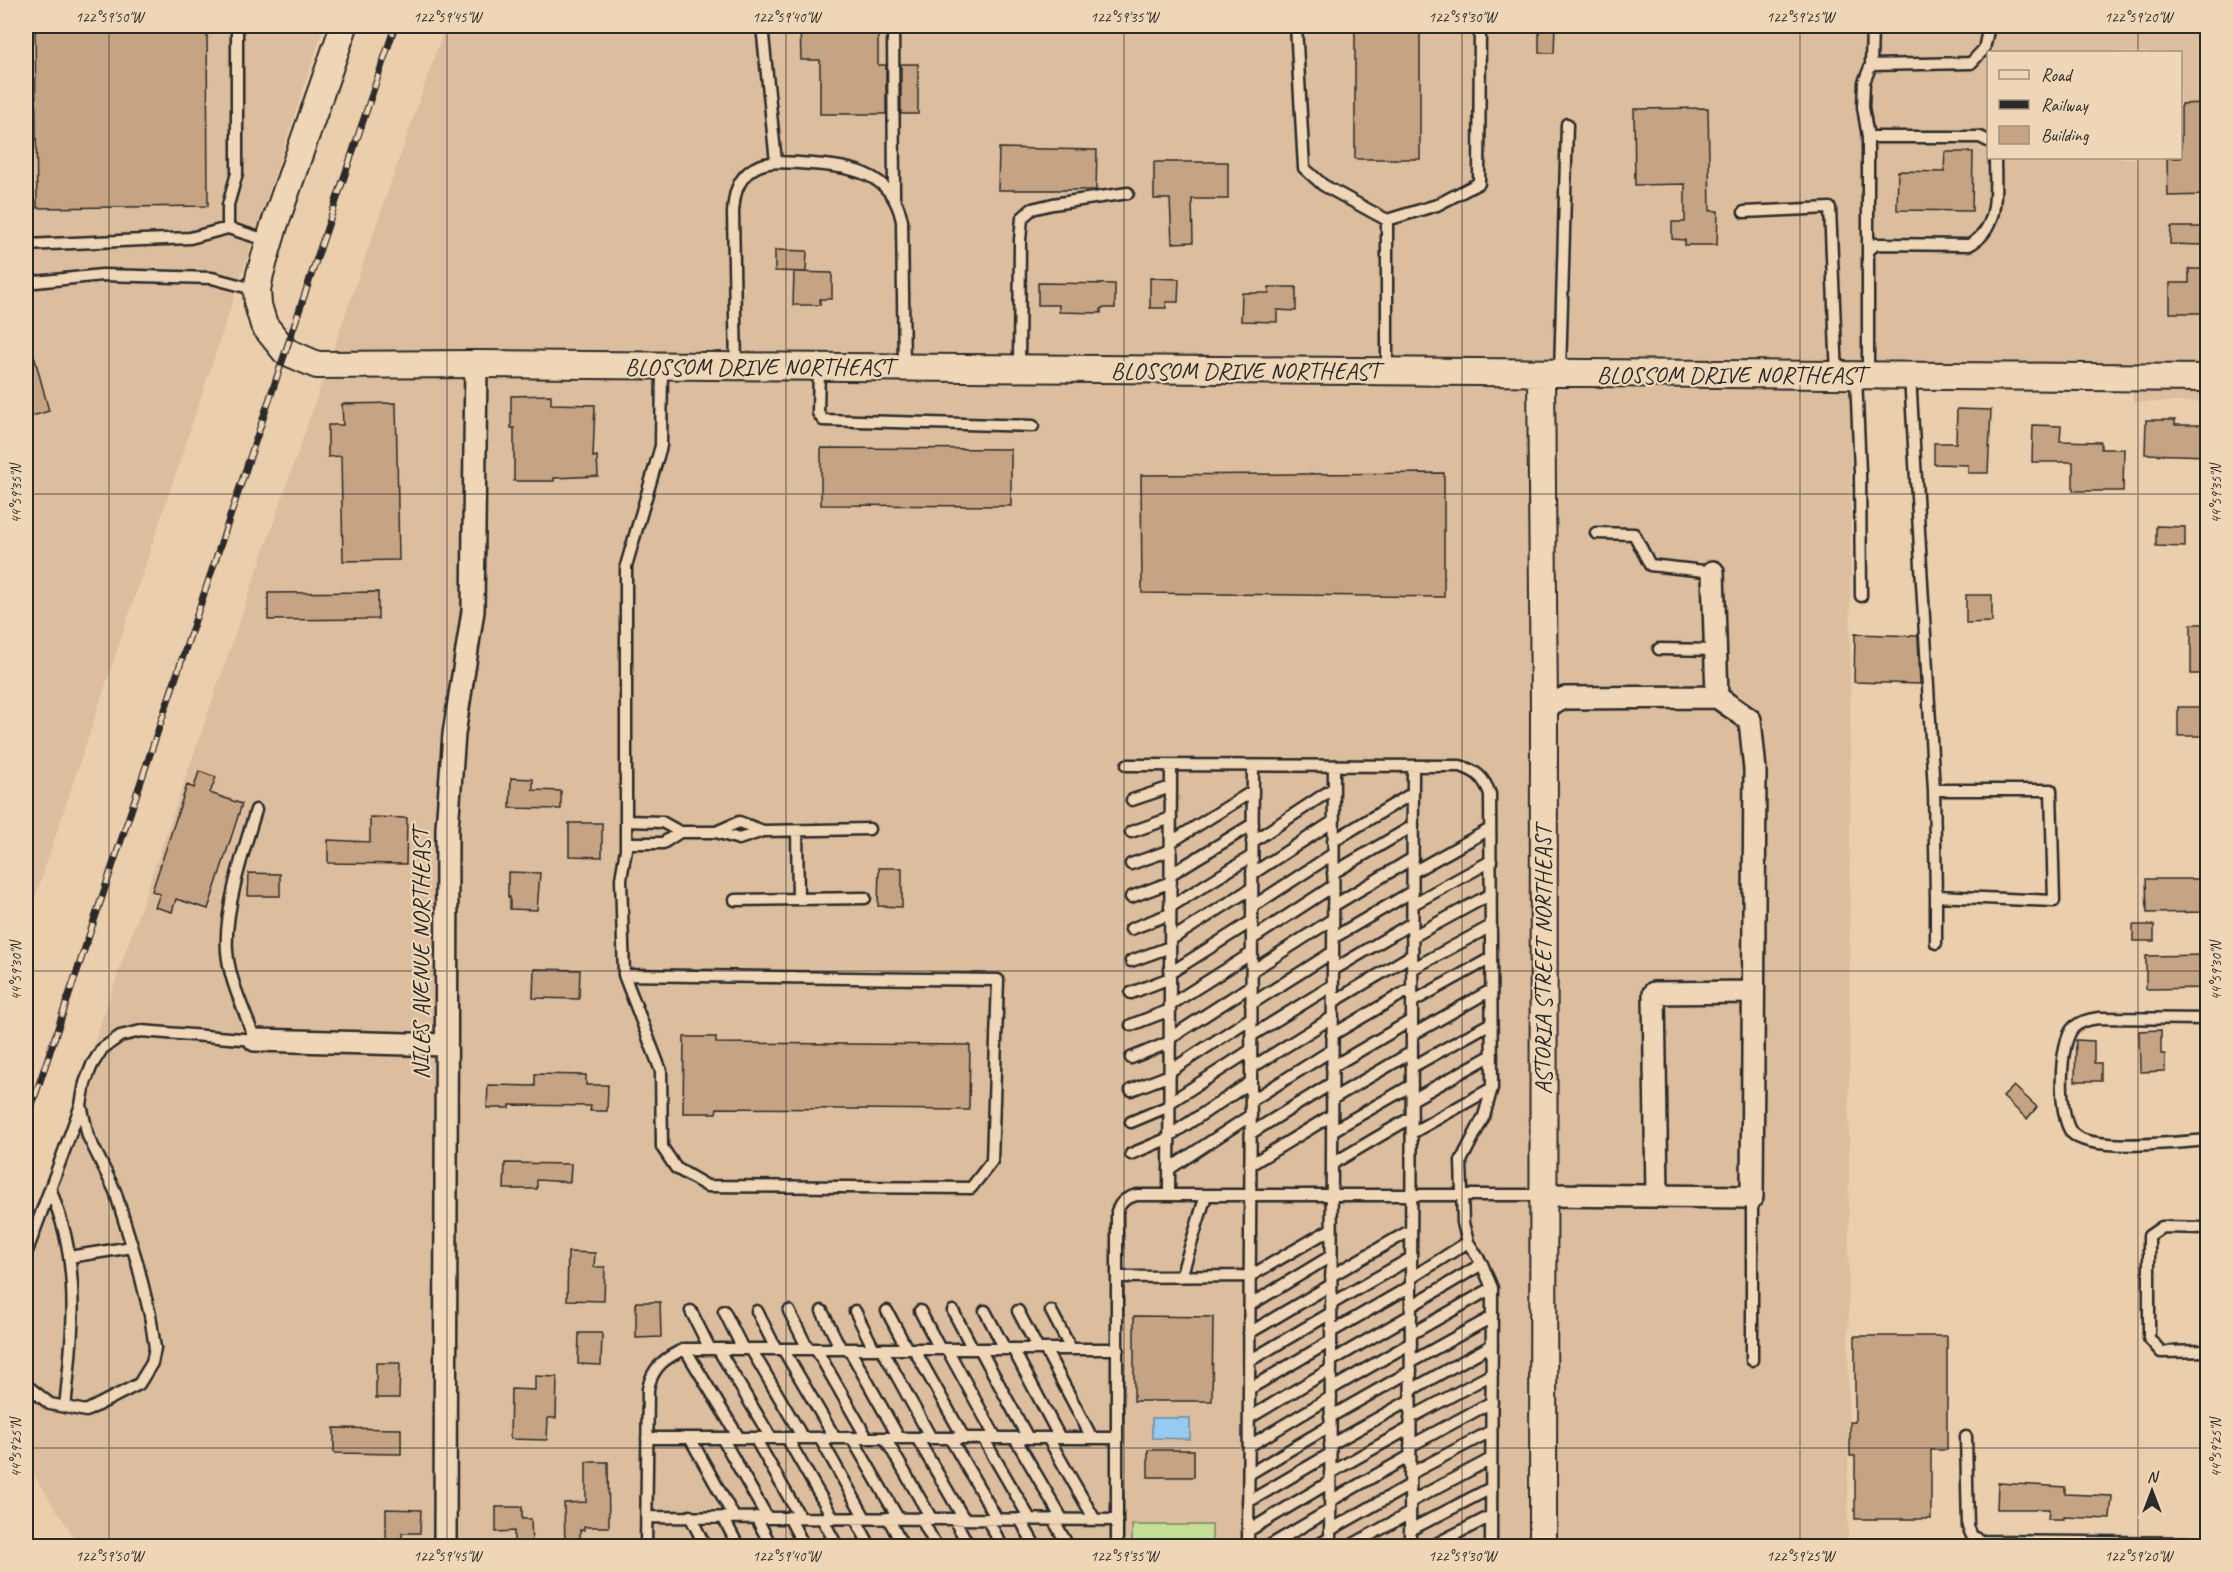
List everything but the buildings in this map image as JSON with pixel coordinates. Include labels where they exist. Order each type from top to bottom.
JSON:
[{"type":"street","points":[[257,290],[270,241],[344,26]]},
{"type":"street","name":"BLOSSOM DRIVE NORTHEAST","points":[[257,290],[258,305],[264,325],[285,351],[317,365],[476,364],[2208,378]]},
{"type":"street","name":"NILES AVENUE NORTHEAST","points":[[445,1546],[447,817],[454,734],[473,611],[476,364]]},
{"type":"street","name":"ASTORIA STREET NORTHEAST","points":[[1543,1546],[1544,707],[1550,373]]},
{"type":"street","points":[[1713,572],[1717,697]]},
{"type":"street","points":[[1543,1195],[1752,1197],[1755,770],[1750,720],[1717,697],[1565,698],[1544,707]]},
{"type":"street","points":[[1657,1195],[1654,993],[1754,992]]},
{"type":"street","points":[[255,1040],[446,1045]]},
{"type":"lane","points":[[228,228],[228,205],[237,173],[237,26]]},
{"type":"lane","points":[[762,26],[776,162]]},
{"type":"lane","points":[[893,26],[894,198],[902,221],[904,368]]},
{"type":"lane","points":[[1296,26],[1304,168],[1323,185],[1387,220],[1437,205],[1479,183],[1480,26]]},
{"type":"lane","points":[[1854,376],[1869,250],[1868,137],[1863,107],[1863,82],[1871,65],[1872,26]]},
{"type":"lane","points":[[1871,65],[1971,63],[1984,49],[1989,26]]},
{"type":"lane","points":[[1550,373],[1567,124]]},
{"type":"lane","points":[[1868,137],[1980,137],[1987,140]]},
{"type":"lane","points":[[1869,250],[1876,244],[1969,245],[1981,239],[1995,211],[1995,159]]},
{"type":"lane","points":[[736,367],[733,213],[735,193],[740,181],[750,171],[761,165],[776,162],[838,165],[860,171],[876,179],[894,198]]},
{"type":"lane","points":[[1019,369],[1022,218],[1032,209],[1053,204],[1128,193]]},
{"type":"lane","points":[[1744,212],[1830,208],[1854,376],[1860,472],[1861,596]]},
{"type":"lane","points":[[1387,220],[1387,372]]},
{"type":"lane","points":[[26,245],[190,238],[228,228],[270,241]]},
{"type":"lane","points":[[26,283],[102,274],[212,278],[257,290]]},
{"type":"lane","points":[[624,975],[998,980],[992,1161],[971,1188],[707,1186],[676,1168],[662,1147],[661,1071],[624,975],[621,879],[626,843],[626,566],[661,446],[662,367]]},
{"type":"lane","points":[[819,368],[818,413],[823,420],[1033,426]]},
{"type":"lane","points":[[1910,376],[1934,790],[1936,943]]},
{"type":"lane","points":[[1596,533],[1634,534],[1650,565],[1713,572]]},
{"type":"lane","points":[[1659,649],[1716,650]]},
{"type":"lane","points":[[1127,765],[1460,766],[1472,769],[1481,776],[1490,794],[1492,1088],[1484,1116],[1461,1161],[1463,1223],[1468,1242],[1482,1264],[1492,1288],[1490,1546]]},
{"type":"lane","points":[[1169,1195],[1172,766]]},
{"type":"lane","points":[[1248,1546],[1253,766]]},
{"type":"lane","points":[[1330,1538],[1334,766]]},
{"type":"lane","points":[[1407,1545],[1410,1530],[1413,766]]},
{"type":"lane","points":[[1132,800],[1172,787]]},
{"type":"lane","points":[[1252,842],[1334,788]]},
{"type":"lane","points":[[1934,790],[2051,790],[2054,901],[1936,896]]},
{"type":"lane","points":[[1131,864],[1171,846],[1253,791]]},
{"type":"lane","points":[[1333,841],[1413,794]]},
{"type":"lane","points":[[26,1254],[81,1105],[85,1083],[102,1049],[120,1036],[141,1031],[255,1040],[232,977],[227,951],[229,921],[239,869],[256,810]]},
{"type":"lane","points":[[1131,832],[1171,819]]},
{"type":"lane","points":[[626,821],[662,822],[680,832],[716,832],[739,839],[763,831],[868,830]]},
{"type":"lane","points":[[1252,874],[1334,821]]},
{"type":"lane","points":[[716,832],[739,822],[763,831]]},
{"type":"lane","points":[[1131,897],[1171,878],[1252,824]]},
{"type":"lane","points":[[1333,873],[1413,826]]},
{"type":"lane","points":[[1413,872],[1490,829]]},
{"type":"lane","points":[[797,831],[798,900]]},
{"type":"lane","points":[[626,843],[663,843],[680,832]]},
{"type":"lane","points":[[1252,907],[1333,854]]},
{"type":"lane","points":[[1131,929],[1170,911],[1252,856]]},
{"type":"lane","points":[[1333,906],[1413,858]]},
{"type":"lane","points":[[1413,904],[1491,861]]},
{"type":"lane","points":[[1252,939],[1333,886]]},
{"type":"lane","points":[[1131,961],[1170,943],[1252,888]]},
{"type":"lane","points":[[1333,938],[1413,891]]},
{"type":"lane","points":[[1412,937],[1491,894]]},
{"type":"lane","points":[[735,900],[865,898]]},
{"type":"lane","points":[[1252,971],[1333,919]]},
{"type":"lane","points":[[1131,993],[1170,976],[1252,921]]},
{"type":"lane","points":[[1333,970],[1412,923]]},
{"type":"lane","points":[[1412,969],[1491,926]]},
{"type":"lane","points":[[1251,1004],[1333,952]]},
{"type":"lane","points":[[1131,1025],[1170,1008],[1252,953]]},
{"type":"lane","points":[[1333,1002],[1412,955]]},
{"type":"lane","points":[[1412,1002],[1491,958]]},
{"type":"lane","points":[[1131,1058],[1170,1040],[1252,985]]},
{"type":"lane","points":[[1251,1036],[1333,985]]},
{"type":"lane","points":[[1332,1035],[1412,988]]},
{"type":"lane","points":[[1412,1035],[1491,990]]},
{"type":"lane","points":[[1251,1068],[1333,1017]]},
{"type":"lane","points":[[1131,1090],[1170,1073],[1251,1018]]},
{"type":"lane","points":[[2208,1019],[2099,1018],[2084,1021],[2072,1028],[2064,1045],[2062,1101],[2064,1114],[2072,1134],[2089,1142],[2162,1144],[2208,1140]]},
{"type":"lane","points":[[1332,1067],[1412,1020]]},
{"type":"lane","points":[[1412,1067],[1491,1023]]},
{"type":"lane","points":[[1131,1122],[1169,1105],[1251,1050]]},
{"type":"lane","points":[[1251,1101],[1332,1050]]},
{"type":"lane","points":[[1332,1099],[1412,1052]]},
{"type":"lane","points":[[1412,1100],[1492,1055]]},
{"type":"lane","points":[[1131,1154],[1169,1137],[1251,1082]]},
{"type":"lane","points":[[1251,1133],[1332,1083]]},
{"type":"lane","points":[[1332,1131],[1412,1085]]},
{"type":"lane","points":[[1412,1132],[1492,1088]]},
{"type":"lane","points":[[26,1385],[50,1404],[86,1411],[140,1384],[152,1364],[155,1348],[150,1315],[132,1247],[115,1191],[88,1136],[81,1105]]},
{"type":"lane","points":[[1169,1168],[1251,1115]]},
{"type":"lane","points":[[1250,1166],[1332,1115]]},
{"type":"lane","points":[[1332,1164],[1412,1117]]},
{"type":"lane","points":[[51,1190],[66,1238],[73,1292],[72,1341],[65,1407]]},
{"type":"lane","points":[[1117,1546],[1118,1277],[1116,1222],[1117,1211],[1126,1198],[1137,1195],[1543,1195]]},
{"type":"lane","points":[[1181,1277],[1206,1195]]},
{"type":"lane","points":[[1752,1197],[1752,1360]]},
{"type":"lane","points":[[2208,1228],[2162,1227],[2149,1236],[2149,1338],[2161,1352],[2208,1351]]},
{"type":"lane","points":[[1118,1277],[1250,1276],[1331,1229]]},
{"type":"lane","points":[[1249,1333],[1411,1230]]},
{"type":"lane","points":[[1249,1389],[1331,1337],[1468,1242]]},
{"type":"lane","points":[[69,1257],[132,1247]]},
{"type":"lane","points":[[1250,1305],[1331,1256]]},
{"type":"lane","points":[[1249,1361],[1411,1258]]},
{"type":"lane","points":[[1249,1418],[1482,1264]]},
{"type":"lane","points":[[1249,1446],[1411,1338],[1492,1288]]},
{"type":"lane","points":[[691,1311],[771,1438]]},
{"type":"lane","points":[[724,1311],[803,1438]]},
{"type":"lane","points":[[757,1311],[835,1438]]},
{"type":"lane","points":[[789,1311],[867,1438]]},
{"type":"lane","points":[[822,1311],[899,1438]]},
{"type":"lane","points":[[855,1311],[931,1438]]},
{"type":"lane","points":[[887,1311],[963,1438]]},
{"type":"lane","points":[[920,1311],[996,1438]]},
{"type":"lane","points":[[953,1311],[1028,1438]]},
{"type":"lane","points":[[986,1311],[1060,1438]]},
{"type":"lane","points":[[1018,1311],[1092,1438]]},
{"type":"lane","points":[[1051,1311],[1071,1349]]},
{"type":"lane","points":[[1249,1474],[1411,1366],[1492,1317]]},
{"type":"lane","points":[[1248,1502],[1330,1450],[1410,1395],[1492,1345]]},
{"type":"lane","points":[[646,1546],[648,1389],[650,1376],[658,1365],[672,1354],[685,1349],[1118,1349]]},
{"type":"lane","points":[[685,1349],[739,1438]]},
{"type":"lane","points":[[1248,1531],[1410,1423],[1492,1374]]},
{"type":"lane","points":[[1269,1546],[1410,1451],[1492,1402]]},
{"type":"lane","points":[[1316,1546],[1410,1479],[1491,1431]]},
{"type":"lane","points":[[1966,1437],[1968,1527],[1972,1536],[1982,1541],[2208,1543]]},
{"type":"lane","points":[[647,1438],[1117,1438]]},
{"type":"lane","points":[[690,1438],[728,1517],[738,1546]]},
{"type":"lane","points":[[722,1438],[761,1517],[771,1546]]},
{"type":"lane","points":[[755,1438],[794,1517],[804,1546]]},
{"type":"lane","points":[[787,1438],[827,1518],[837,1546]]},
{"type":"lane","points":[[820,1438],[860,1518],[870,1546]]},
{"type":"lane","points":[[852,1438],[893,1518],[903,1546]]},
{"type":"lane","points":[[885,1438],[926,1518],[936,1546]]},
{"type":"lane","points":[[918,1438],[959,1519],[969,1546]]},
{"type":"lane","points":[[950,1438],[992,1519],[1002,1546]]},
{"type":"lane","points":[[982,1438],[1025,1519],[1035,1546]]},
{"type":"lane","points":[[1015,1438],[1058,1519],[1068,1546]]},
{"type":"lane","points":[[1048,1438],[1095,1520]]},
{"type":"lane","points":[[1350,1546],[1491,1459]]},
{"type":"lane","points":[[1410,1530],[1491,1488]]},
{"type":"lane","points":[[647,1516],[1117,1520]]},
{"type":"lane","points":[[690,1516],[705,1546]]},
{"type":"lane","points":[[1432,1546],[1491,1516]]},
{"type":"shaded area","points":[[26,26],[324,26],[26,925]]},
{"type":"shaded area","points":[[445,26],[2207,26],[2207,402],[2133,402],[2133,392],[1851,391],[1848,1546],[80,1546],[26,1463],[26,1240]]},
{"type":"green space","points":[[1132,1525],[1212,1525],[1212,1546],[1132,1546]]},
{"type":"water","points":[[1152,1418],[1190,1418],[1190,1439],[1152,1438]]},
{"type":"railway","points":[[26,1123],[395,26]]}]
